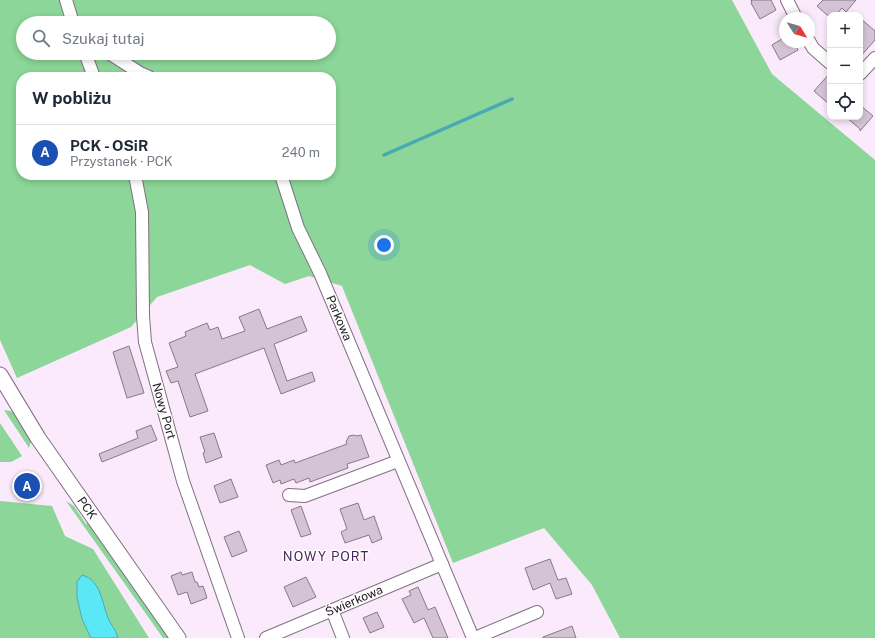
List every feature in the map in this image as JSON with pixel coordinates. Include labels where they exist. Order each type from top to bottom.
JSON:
[{"type":"street","points":[[66,0],[72,16]]},
{"type":"street","points":[[786,0],[793,12]]},
{"type":"street","points":[[813,48],[827,60]]},
{"type":"street","points":[[863,71],[875,58]]},
{"type":"street","points":[[88,60],[92,72]]},
{"type":"street","points":[[120,60],[138,72]]},
{"type":"street","name":"Nowy Port","points":[[136,180],[142,212],[143,316],[145,342],[183,481],[238,638]]},
{"type":"street","name":"Parkowa","points":[[283,180],[298,228],[320,273],[398,461],[474,638]]},
{"type":"street","name":"PCK","points":[[0,375],[38,438],[178,638]]},
{"type":"street","points":[[290,495],[305,496],[398,461]]},
{"type":"street","name":"Świerkowa","points":[[266,638],[442,564]]},
{"type":"street","points":[[332,610],[343,638]]},
{"type":"street","points":[[474,638],[537,612]]},
{"type":"green space","points":[[0,0],[732,0],[772,74],[875,160],[875,638],[620,638],[592,585],[544,528],[453,563],[342,286],[309,276],[285,284],[250,265],[157,297],[131,327],[17,378],[0,340]]},
{"type":"green space","points":[[4,410],[11,411],[15,414],[30,438],[31,441],[29,448]]},
{"type":"green space","points":[[0,423],[22,456],[11,462],[0,462]]},
{"type":"green space","points":[[0,501],[52,506],[65,536],[93,549],[149,638],[118,638],[108,618],[96,585],[77,582],[77,597],[82,619],[91,638],[0,638]]},
{"type":"green space","points":[[66,501],[74,506],[86,524],[90,522],[171,638],[163,638]]},
{"type":"water","points":[[82,575],[93,582],[97,587],[108,618],[118,638],[91,638],[82,619],[77,597],[77,582]]},
{"type":"building","points":[[751,0],[771,0],[776,10],[760,19],[751,3]]},
{"type":"building","points":[[823,0],[856,0],[846,12],[842,8],[839,12],[827,12],[827,15],[817,6]]},
{"type":"building","points":[[863,21],[875,31],[875,40],[863,54]]},
{"type":"building","points":[[779,41],[779,48],[797,48],[798,50],[780,60],[772,45]]},
{"type":"building","points":[[827,76],[827,102],[814,91]]},
{"type":"building","points":[[863,108],[873,116],[860,131],[860,129],[850,120],[863,120]]},
{"type":"building","points":[[259,309],[267,329],[301,316],[307,331],[274,344],[287,381],[312,372],[315,381],[281,394],[264,348],[195,374],[208,411],[190,417],[178,381],[171,383],[166,371],[178,367],[169,343],[186,336],[185,332],[207,323],[210,330],[218,327],[222,339],[245,331],[239,317]]},
{"type":"building","points":[[129,346],[144,393],[127,398],[113,352]]},
{"type":"building","points":[[151,425],[157,440],[102,462],[99,454],[138,438],[136,431]]},
{"type":"building","points":[[214,433],[222,457],[206,463],[203,453],[205,452],[200,437]]},
{"type":"building","points":[[361,435],[369,457],[347,464],[348,468],[310,482],[309,478],[296,483],[294,479],[281,484],[280,480],[273,483],[266,465],[279,460],[281,465],[294,460],[295,463],[347,444],[346,442],[349,436]]},
{"type":"building","points":[[231,479],[238,497],[220,503],[214,486]]},
{"type":"building","points":[[358,503],[364,520],[374,516],[382,539],[372,543],[369,535],[345,543],[341,532],[347,529],[340,509]]},
{"type":"building","points":[[301,506],[311,534],[301,537],[291,510]]},
{"type":"building","points":[[239,531],[247,551],[232,557],[224,537]]},
{"type":"building","points":[[550,559],[558,580],[566,578],[572,594],[556,599],[550,583],[533,590],[525,568]]},
{"type":"building","points":[[181,572],[182,575],[192,572],[195,582],[197,582],[199,587],[203,586],[207,598],[191,604],[187,592],[178,595],[171,576]]},
{"type":"building","points":[[306,577],[316,597],[293,607],[284,587]]},
{"type":"building","points":[[418,587],[428,610],[435,607],[448,638],[433,638],[424,618],[414,623],[402,599],[411,595],[409,591]]},
{"type":"building","points":[[377,612],[384,627],[370,633],[363,618]]},
{"type":"building","points":[[572,626],[576,638],[543,638],[543,637]]},
{"type":"waterway","points":[[384,155],[512,99]]},
{"type":"place","name":"PCK - OSiR","points":[[27,486]]},
{"type":"district","name":"NOWY PORT","points":[[326,556]]}]
